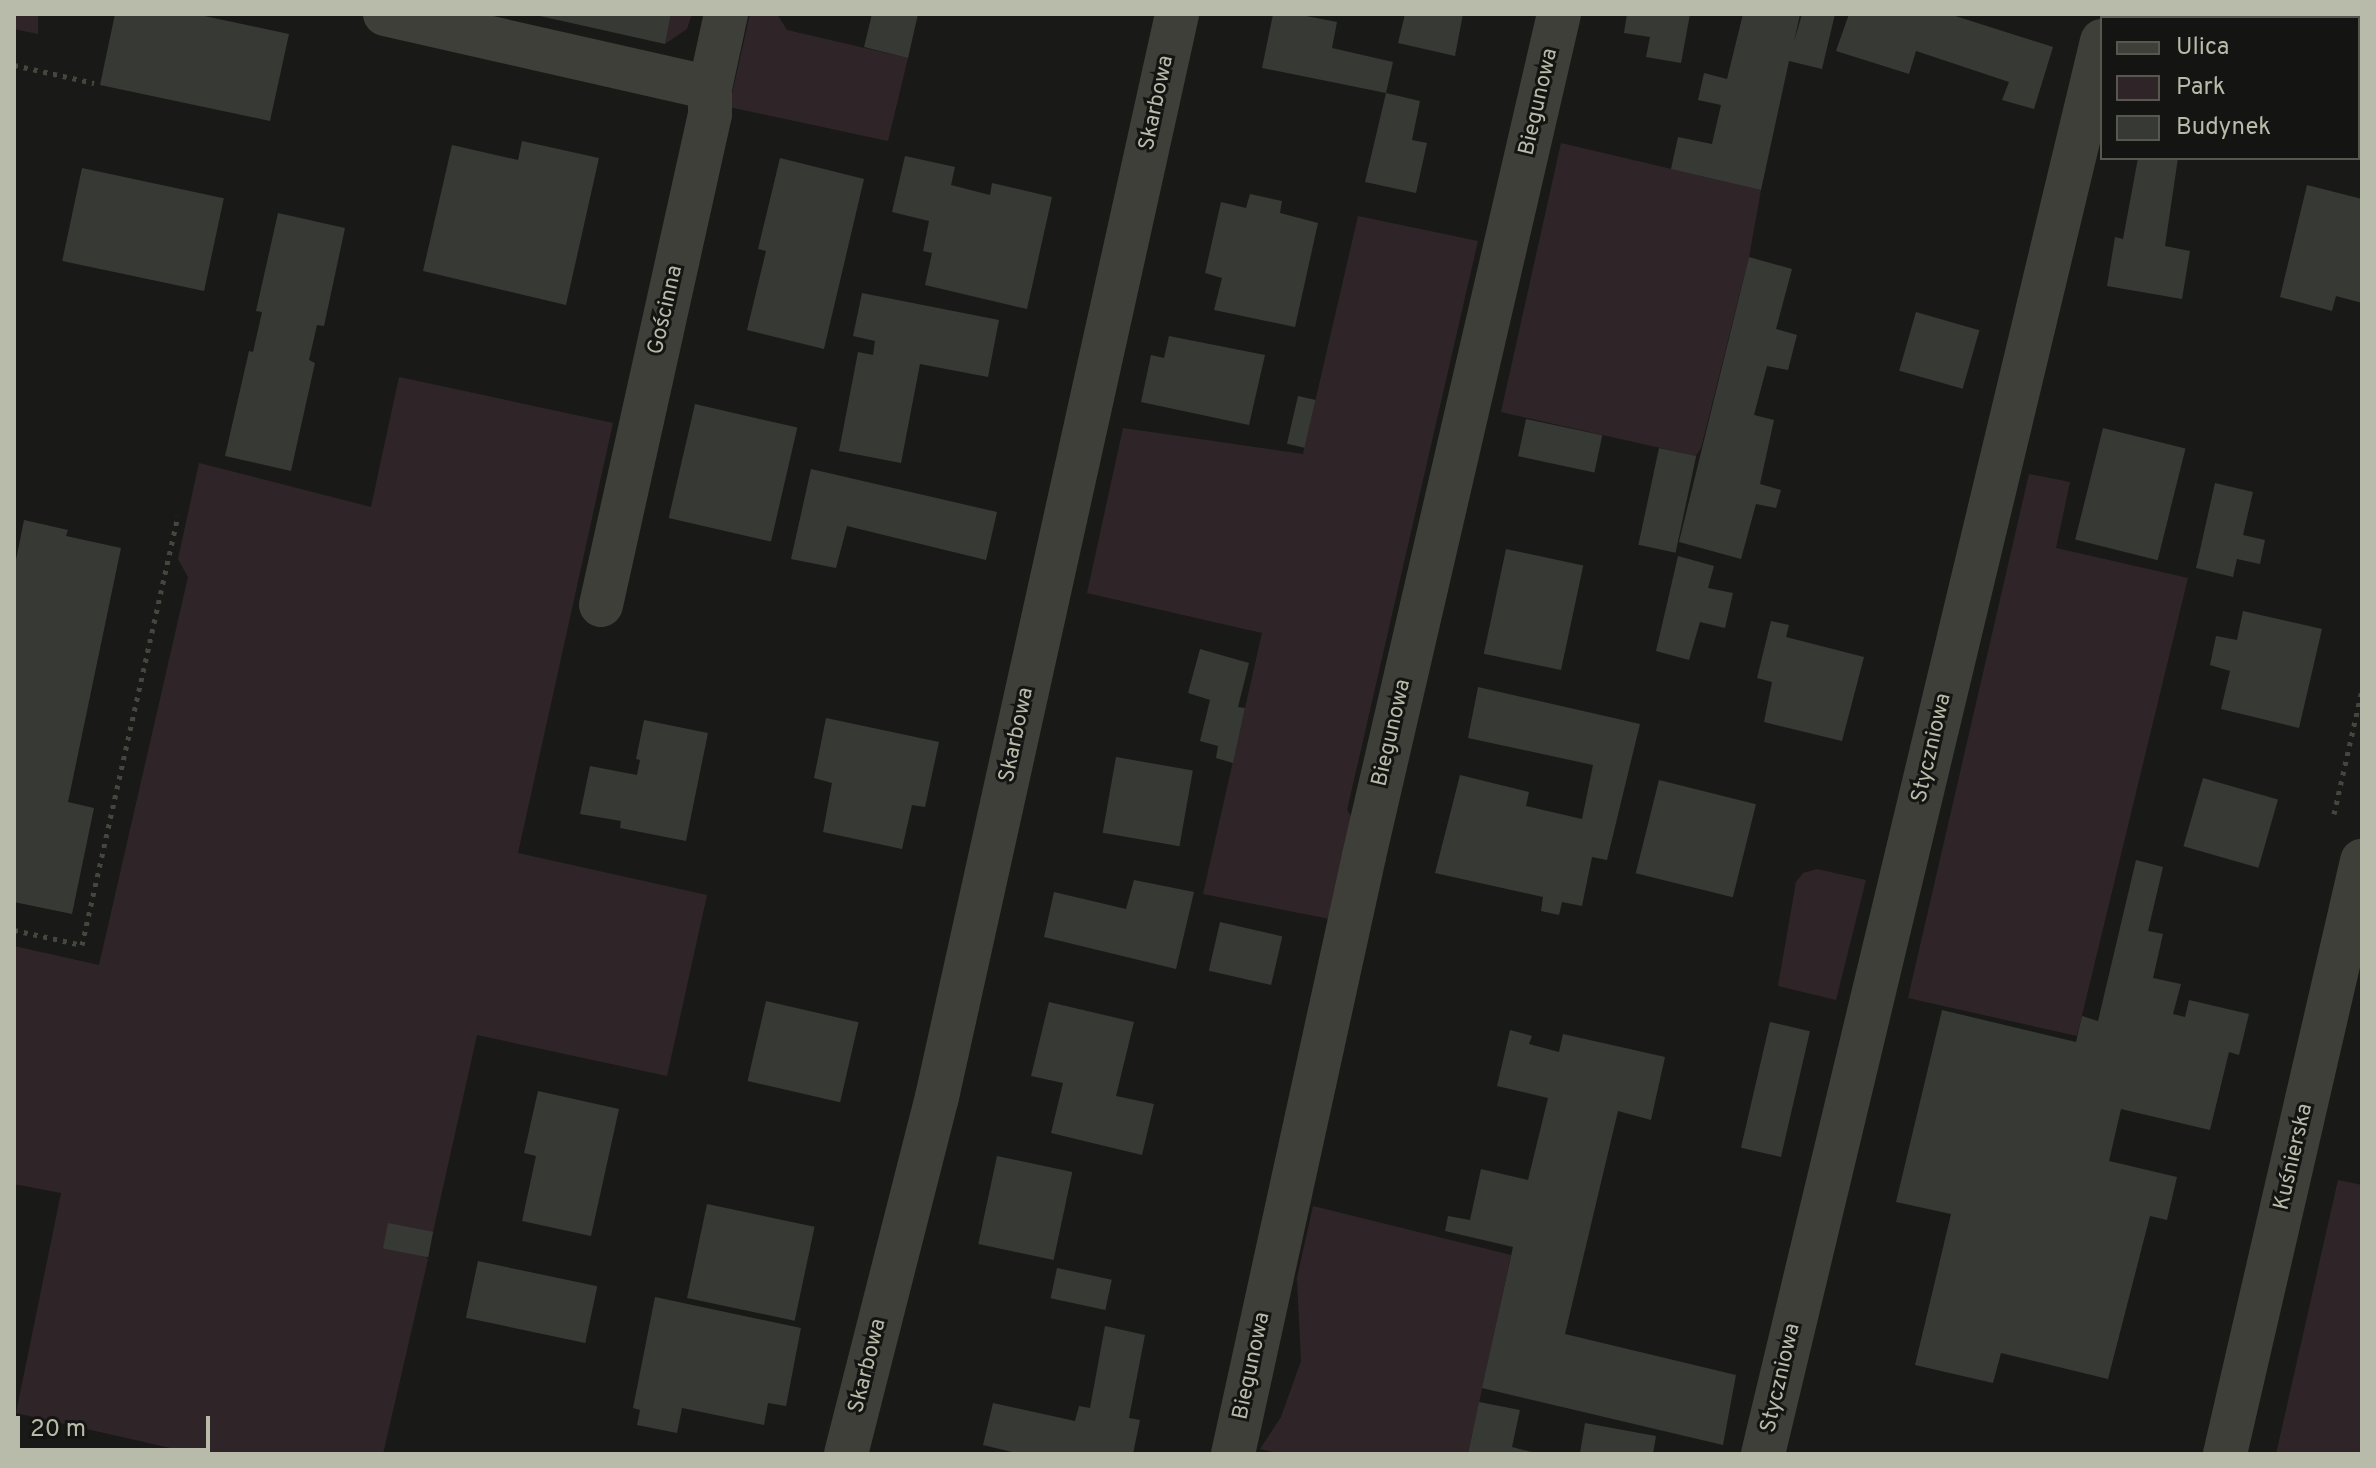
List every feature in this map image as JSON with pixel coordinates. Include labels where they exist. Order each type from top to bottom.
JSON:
[{"type":"street","points":[[385,14],[710,88]]},
{"type":"street","name":"Gościnna","points":[[601,605],[710,114],[710,88],[726,14]]},
{"type":"street","name":"Skarbowa","points":[[846,1454],[937,1097],[1177,14]]},
{"type":"street","name":"Biegunowa","points":[[1233,1454],[1364,856],[1559,14]]},
{"type":"street","name":"Styczniowa","points":[[1763,1454],[2100,49]]},
{"type":"street","name":"Kuśnierska","points":[[2225,1454],[2362,861]]},
{"type":"path","points":[[14,65],[94,83]]},
{"type":"path","points":[[14,930],[82,945],[178,516]]},
{"type":"green space","points":[[14,14],[38,14],[38,34],[14,29]]},
{"type":"green space","points":[[671,14],[692,14],[687,29],[665,44]]},
{"type":"green space","points":[[750,14],[777,14],[787,30],[908,58],[888,141],[729,107]]},
{"type":"green space","points":[[2142,14],[2321,14],[2321,16]]},
{"type":"green space","points":[[1561,143],[1761,190],[1749,257],[1701,448],[1696,456],[1501,412]]},
{"type":"green space","points":[[1358,216],[1478,241],[1347,810],[1355,822],[1330,919],[1203,894],[1262,633],[1087,593],[1123,428],[1303,454]]},
{"type":"green space","points":[[399,377],[613,423],[518,853],[707,895],[667,1076],[477,1035],[433,1232],[388,1224],[428,1259],[383,1454],[197,1454],[16,1413],[61,1193],[14,1184],[14,946],[99,965],[188,577],[178,559],[199,463],[371,507]]},
{"type":"green space","points":[[2029,474],[2070,482],[2056,548],[2188,578],[2077,1036],[1908,998]]},
{"type":"green space","points":[[1817,869],[1866,880],[1836,1000],[1778,986],[1796,882],[1803,873]]},
{"type":"green space","points":[[2338,1180],[2362,1185],[2362,1454],[2276,1454]]},
{"type":"green space","points":[[1313,1206],[1511,1255],[1468,1454],[1281,1454],[1260,1449],[1281,1417],[1301,1361],[1297,1278]]},
{"type":"building","points":[[115,14],[195,14],[289,34],[270,121],[100,85]]},
{"type":"building","points":[[531,14],[671,14],[665,44]]},
{"type":"building","points":[[872,14],[918,14],[908,58],[864,47]]},
{"type":"building","points":[[1273,14],[1296,14],[1337,22],[1332,48],[1393,62],[1386,93],[1262,68]]},
{"type":"building","points":[[1405,14],[1463,14],[1455,56],[1398,43]]},
{"type":"building","points":[[1627,14],[1690,14],[1681,63],[1646,57],[1650,37],[1624,33]]},
{"type":"building","points":[[1743,14],[1800,14],[1794,42],[1802,14],[1835,14],[1822,69],[1789,61],[1761,190],[1671,169],[1678,137],[1712,144],[1721,105],[1698,100],[1704,73],[1727,79]]},
{"type":"building","points":[[1849,14],[1949,14],[2053,47],[2034,109],[2002,100],[2009,82],[1916,51],[1909,74],[1836,51]]},
{"type":"building","points":[[2362,14],[2362,50],[2360,50]]},
{"type":"building","points":[[1386,93],[1420,101],[1412,140],[1427,143],[1416,193],[1365,182]]},
{"type":"building","points":[[522,141],[599,158],[566,305],[423,271],[452,145],[518,160]]},
{"type":"building","points":[[905,156],[955,167],[951,185],[990,195],[992,183],[1052,197],[1027,309],[925,285],[932,253],[923,251],[929,221],[892,212]]},
{"type":"building","points":[[780,158],[864,179],[824,349],[747,330],[766,251],[758,249]]},
{"type":"building","points":[[2138,160],[2178,160],[2165,246],[2190,251],[2182,299],[2107,286],[2115,237],[2123,239]]},
{"type":"building","points":[[82,168],[224,198],[204,291],[62,261]]},
{"type":"building","points":[[2307,185],[2362,199],[2362,303],[2336,296],[2332,311],[2280,297]]},
{"type":"building","points":[[1250,194],[1282,201],[1280,213],[1318,223],[1295,327],[1214,310],[1222,278],[1205,273],[1221,202],[1246,208]]},
{"type":"building","points":[[278,213],[345,228],[324,326],[317,325],[309,360],[315,363],[291,471],[225,456],[249,351],[253,352],[262,312],[256,311]]},
{"type":"building","points":[[1749,257],[1792,269],[1776,329],[1797,335],[1788,370],[1767,366],[1754,415],[1774,420],[1760,484],[1781,490],[1776,508],[1756,504],[1741,559],[1679,542]]},
{"type":"building","points":[[862,293],[999,320],[988,377],[920,364],[901,463],[839,451],[858,352],[873,355],[875,341],[853,336]]},
{"type":"building","points":[[1916,312],[1979,330],[1963,389],[1899,371]]},
{"type":"building","points":[[1169,336],[1265,355],[1249,425],[1141,402],[1151,355],[1164,358]]},
{"type":"building","points":[[1298,396],[1316,400],[1305,448],[1287,444]]},
{"type":"building","points":[[695,404],[797,428],[771,542],[669,518]]},
{"type":"building","points":[[1526,419],[1602,435],[1594,472],[1518,456]]},
{"type":"building","points":[[2103,428],[2185,449],[2158,560],[2075,540]]},
{"type":"building","points":[[1659,448],[1696,456],[1676,553],[1638,545]]},
{"type":"building","points":[[811,469],[997,512],[986,560],[847,526],[836,568],[791,559]]},
{"type":"building","points":[[2215,483],[2253,492],[2243,535],[2265,540],[2260,564],[2237,559],[2233,577],[2196,568]]},
{"type":"building","points":[[24,520],[68,530],[66,536],[121,548],[68,802],[94,808],[72,914],[14,902],[14,570]]},
{"type":"building","points":[[1506,549],[1583,565],[1561,670],[1484,654]]},
{"type":"building","points":[[1678,556],[1714,566],[1708,588],[1733,593],[1725,628],[1700,622],[1689,660],[1656,651]]},
{"type":"building","points":[[2243,611],[2322,629],[2299,728],[2221,709],[2230,671],[2210,665],[2216,636],[2237,640]]},
{"type":"building","points":[[1771,621],[1789,625],[1786,637],[1864,657],[1842,741],[1764,722],[1772,682],[1757,678]]},
{"type":"building","points":[[1200,649],[1249,663],[1238,707],[1245,708],[1233,763],[1216,758],[1218,746],[1200,741],[1210,700],[1188,693]]},
{"type":"building","points":[[1478,687],[1640,724],[1607,860],[1592,857],[1582,906],[1562,902],[1559,915],[1541,911],[1543,897],[1435,873],[1460,775],[1529,792],[1526,806],[1582,819],[1593,765],[1468,738]]},
{"type":"building","points":[[826,718],[939,742],[925,807],[912,805],[902,849],[823,832],[832,783],[814,778]]},
{"type":"building","points":[[644,720],[708,733],[686,841],[620,828],[621,821],[580,814],[590,766],[637,775],[640,760],[636,759]]},
{"type":"building","points":[[1116,757],[1193,771],[1179,846],[1103,833]]},
{"type":"building","points":[[2203,778],[2278,799],[2258,868],[2183,846]]},
{"type":"building","points":[[1659,780],[1756,804],[1733,897],[1636,873]]},
{"type":"building","points":[[2136,860],[2163,867],[2148,931],[2163,934],[2153,978],[2181,984],[2173,1014],[2185,1017],[2189,1000],[2249,1014],[2239,1055],[2229,1052],[2210,1130],[2121,1109],[2109,1161],[2177,1177],[2167,1220],[2150,1216],[2108,1379],[2001,1353],[1993,1383],[1915,1365],[1951,1214],[1896,1202],[1942,1010],[2076,1042],[2082,1016],[2098,1021]]},
{"type":"building","points":[[1134,880],[1194,892],[1176,969],[1044,937],[1054,892],[1126,909]]},
{"type":"building","points":[[1220,922],[1282,936],[1271,985],[1209,971]]},
{"type":"building","points":[[766,1001],[859,1022],[840,1102],[748,1081]]},
{"type":"building","points":[[1049,1002],[1134,1022],[1116,1096],[1154,1104],[1142,1155],[1051,1133],[1063,1083],[1031,1076]]},
{"type":"building","points":[[1770,1022],[1810,1031],[1781,1157],[1741,1148]]},
{"type":"building","points":[[1510,1030],[1532,1036],[1529,1044],[1559,1052],[1563,1034],[1665,1057],[1651,1120],[1618,1111],[1565,1334],[1736,1375],[1723,1445],[1482,1388],[1513,1247],[1445,1231],[1448,1216],[1470,1220],[1481,1169],[1528,1180],[1548,1098],[1497,1086]]},
{"type":"building","points":[[538,1091],[619,1109],[591,1236],[522,1221],[536,1156],[524,1153]]},
{"type":"building","points":[[997,1156],[1072,1172],[1054,1260],[978,1244]]},
{"type":"building","points":[[707,1204],[815,1227],[795,1321],[687,1298]]},
{"type":"building","points":[[388,1223],[433,1232],[428,1257],[383,1249]]},
{"type":"building","points":[[478,1261],[597,1286],[585,1343],[466,1318]]},
{"type":"building","points":[[1057,1268],[1112,1280],[1105,1310],[1051,1298]]},
{"type":"building","points":[[655,1297],[801,1328],[786,1406],[768,1403],[764,1425],[682,1408],[677,1433],[637,1425],[640,1410],[633,1408]]},
{"type":"building","points":[[1105,1326],[1145,1335],[1129,1418],[1140,1420],[1133,1454],[1020,1454],[983,1445],[993,1403],[1075,1421],[1079,1406],[1090,1408]]},
{"type":"building","points":[[1479,1402],[1520,1410],[1512,1447],[1539,1454],[1468,1454]]},
{"type":"building","points":[[1585,1423],[1656,1436],[1653,1454],[1580,1453]]}]
